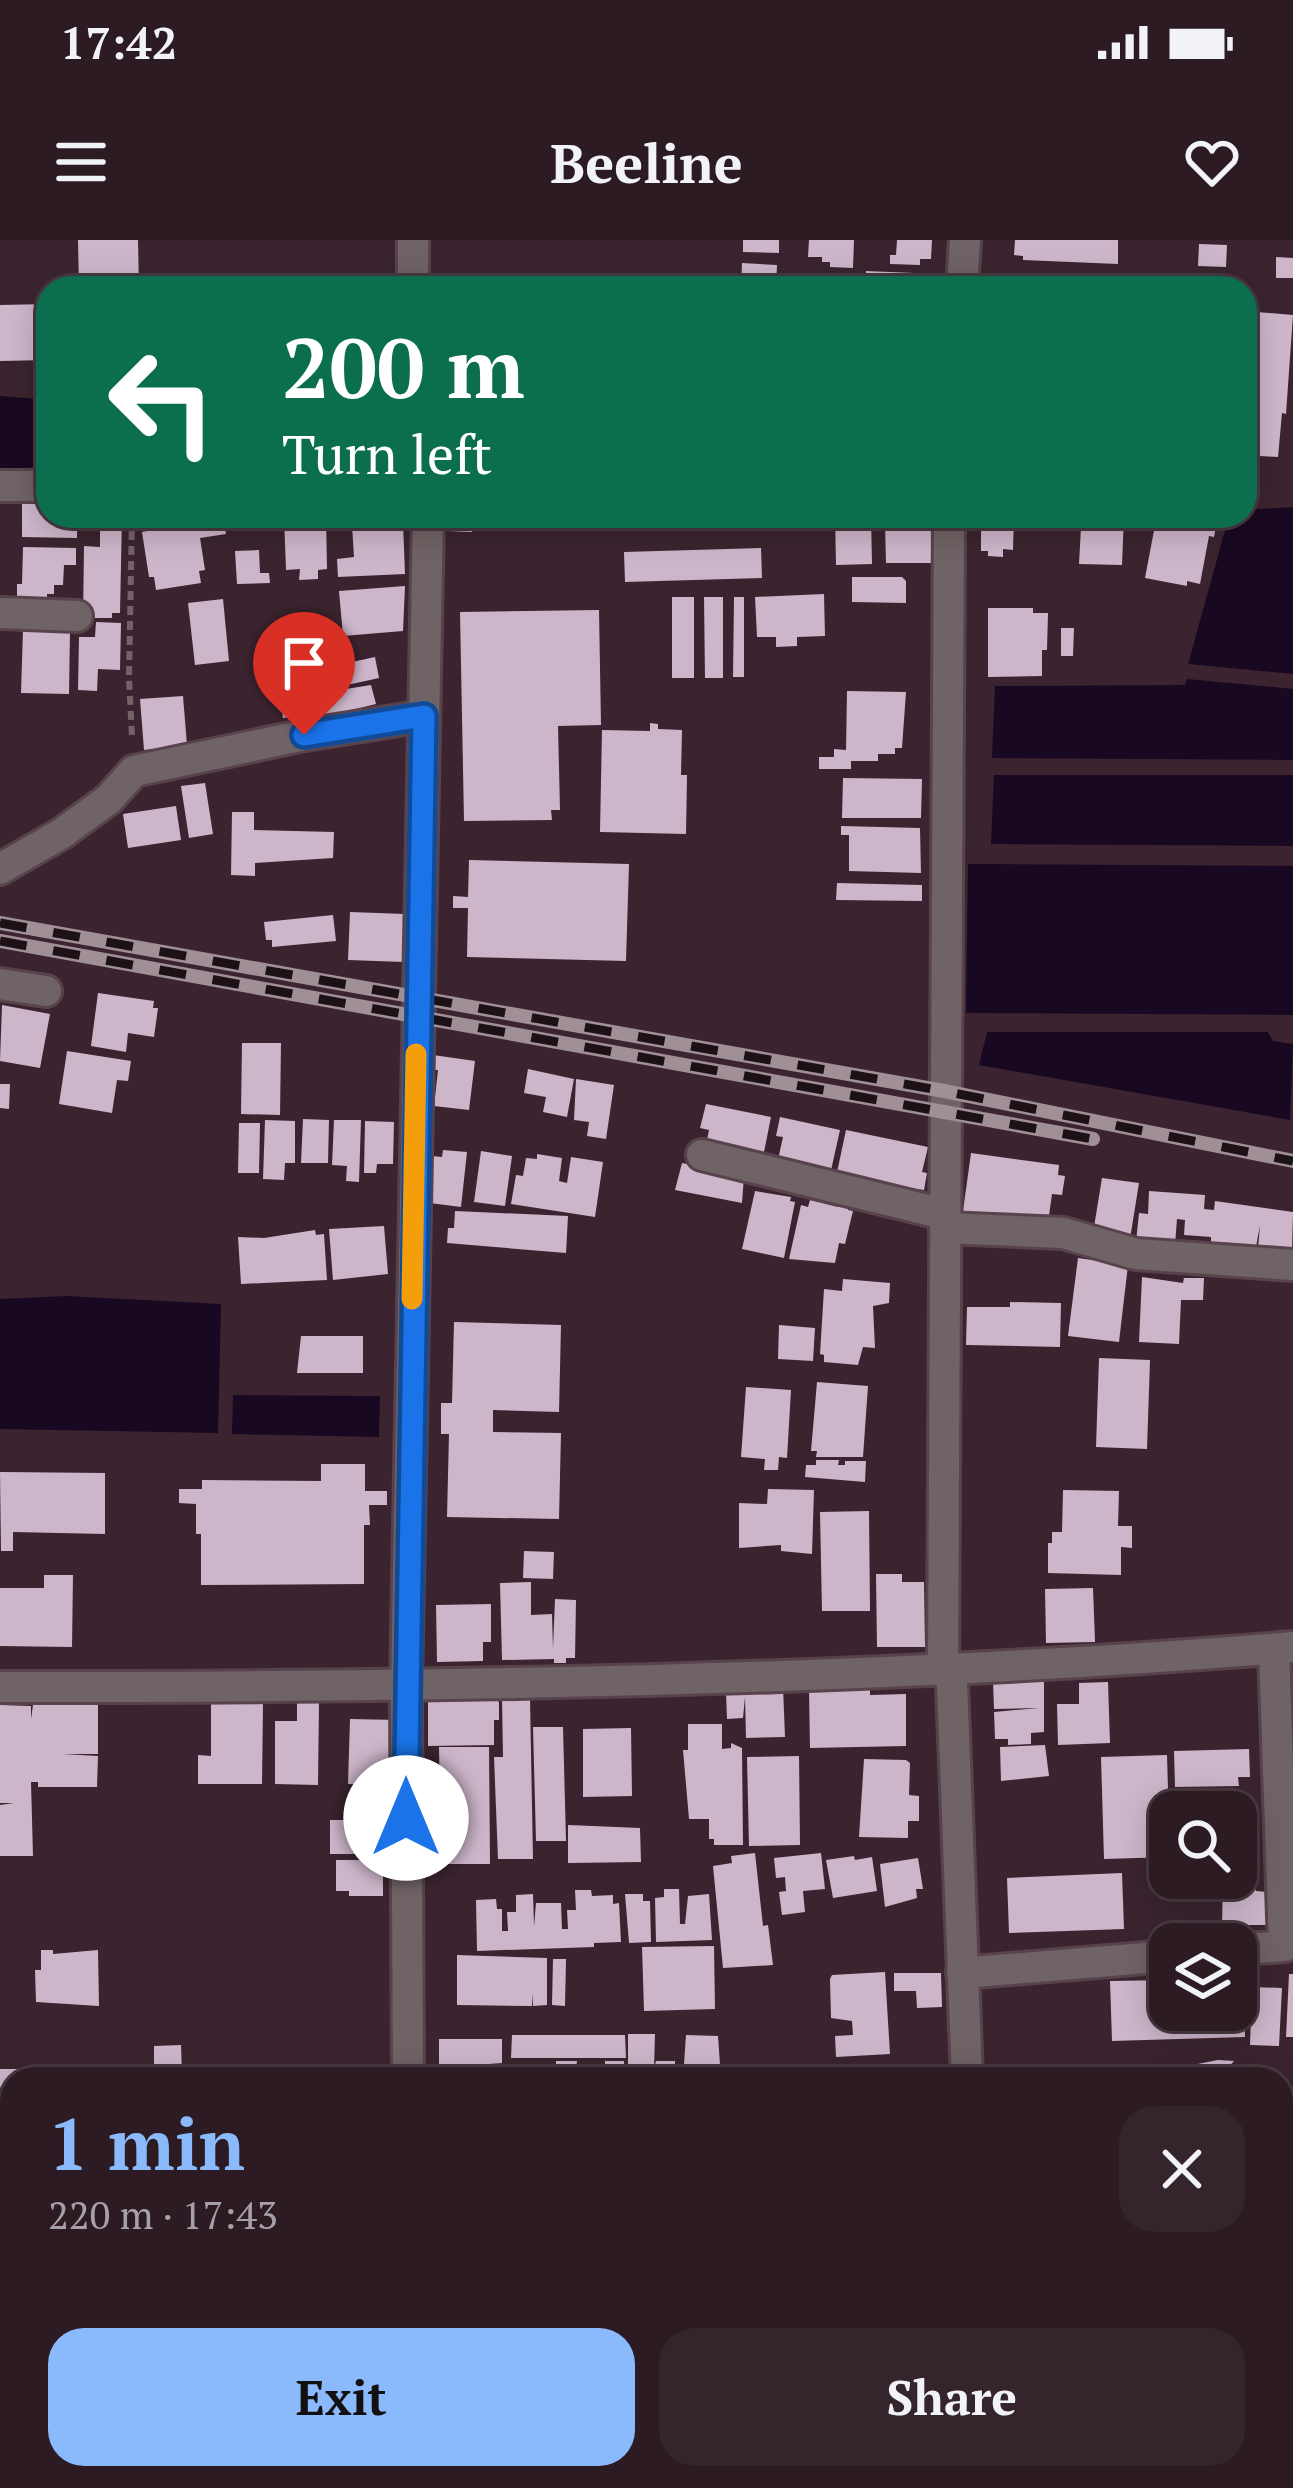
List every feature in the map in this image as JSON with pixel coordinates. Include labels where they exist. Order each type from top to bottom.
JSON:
[{"type":"street","points":[[412,240],[413,276]]},
{"type":"street","points":[[963,276],[965,240]]},
{"type":"street","points":[[0,487],[36,486]]},
{"type":"street","points":[[408,2067],[406,1687],[428,528]]},
{"type":"street","points":[[949,528],[943,1667],[952,1683],[966,2067]]},
{"type":"street","points":[[0,613],[76,616]]},
{"type":"street","points":[[0,868],[109,800],[134,771],[424,716]]},
{"type":"street","points":[[0,983],[46,992]]},
{"type":"street","points":[[702,1155],[945,1221],[1063,1233],[1136,1254],[1293,1264]]},
{"type":"street","points":[[0,1687],[406,1687],[943,1667],[1283,1648],[1284,1946],[1257,1948]]},
{"type":"street","points":[[962,1973],[1149,1958]]},
{"type":"path","points":[[132,528],[129,678],[134,771]]},
{"type":"shaded area","points":[[0,396],[36,399],[36,468],[0,469]]},
{"type":"shaded area","points":[[1293,507],[1293,674],[1188,664],[1226,528],[1257,528],[1257,509]]},
{"type":"shaded area","points":[[1187,679],[1293,689],[1293,760],[992,758],[995,686],[1185,685]]},
{"type":"shaded area","points":[[994,775],[1293,775],[1293,846],[991,844]]},
{"type":"shaded area","points":[[968,864],[1293,866],[1293,1015],[966,1013]]},
{"type":"shaded area","points":[[987,1032],[1268,1032],[1273,1041],[1293,1044],[1290,1120],[979,1065]]},
{"type":"shaded area","points":[[66,1296],[221,1304],[218,1433],[0,1429],[0,1299]]},
{"type":"shaded area","points":[[233,1395],[380,1396],[379,1437],[232,1434]]},
{"type":"building","points":[[78,240],[138,240],[139,276],[79,276]]},
{"type":"building","points":[[743,240],[779,240],[779,253],[743,252]]},
{"type":"building","points":[[809,240],[854,240],[853,268],[830,267],[822,257],[808,257]]},
{"type":"building","points":[[897,240],[932,240],[931,259],[920,259],[920,265],[890,264]]},
{"type":"building","points":[[1015,240],[1118,240],[1118,264],[1023,260],[1014,255]]},
{"type":"building","points":[[1199,244],[1227,245],[1226,267],[1198,266]]},
{"type":"building","points":[[1276,257],[1293,258],[1293,278],[1276,278]]},
{"type":"building","points":[[742,263],[777,265],[777,276],[741,276]]},
{"type":"building","points":[[866,271],[914,273],[914,276],[866,276]]},
{"type":"building","points":[[36,304],[36,360],[0,361],[0,305]]},
{"type":"building","points":[[1257,312],[1293,315],[1278,457],[1257,456]]},
{"type":"building","points":[[22,503],[36,503],[36,528],[77,528],[77,538],[22,537]]},
{"type":"building","points":[[100,528],[122,528],[120,613],[112,613],[112,618],[83,618],[84,546],[100,547]]},
{"type":"building","points":[[225,528],[226,534],[200,538],[205,570],[199,571],[201,583],[156,590],[154,577],[149,577],[142,532]]},
{"type":"building","points":[[284,528],[326,528],[327,569],[318,570],[318,579],[299,580],[300,569],[286,570]]},
{"type":"building","points":[[352,528],[403,528],[405,574],[338,577],[337,559],[354,557]]},
{"type":"building","points":[[835,528],[871,528],[872,564],[836,565]]},
{"type":"building","points":[[885,528],[932,528],[932,563],[886,563]]},
{"type":"building","points":[[981,528],[1014,528],[1013,550],[1003,549],[1003,557],[981,551]]},
{"type":"building","points":[[1081,528],[1124,528],[1122,565],[1079,564]]},
{"type":"building","points":[[1154,528],[1216,528],[1214,537],[1209,536],[1200,584],[1145,578]]},
{"type":"building","points":[[23,547],[76,548],[76,565],[64,565],[63,585],[54,585],[54,594],[47,594],[47,599],[17,598]]},
{"type":"building","points":[[761,548],[762,578],[625,582],[624,552]]},
{"type":"building","points":[[259,550],[260,573],[269,573],[270,583],[237,584],[235,551]]},
{"type":"building","points":[[852,577],[902,577],[906,603],[852,602]]},
{"type":"building","points":[[405,586],[403,631],[343,636],[339,591]]},
{"type":"building","points":[[824,594],[825,636],[797,637],[797,646],[776,647],[776,637],[757,637],[755,597]]},
{"type":"building","points":[[672,597],[694,597],[694,678],[672,678]]},
{"type":"building","points":[[704,597],[723,597],[723,678],[705,678]]},
{"type":"building","points":[[734,597],[744,597],[744,677],[733,677]]},
{"type":"building","points":[[223,599],[229,661],[195,665],[188,603]]},
{"type":"building","points":[[988,608],[1033,608],[1033,613],[1048,613],[1042,676],[988,677]]},
{"type":"building","points":[[599,610],[601,725],[558,726],[560,810],[551,810],[552,820],[464,821],[460,612]]},
{"type":"building","points":[[96,622],[121,623],[120,670],[98,669],[97,691],[78,690],[79,637],[95,637]]},
{"type":"building","points":[[1061,628],[1074,628],[1073,656],[1061,656]]},
{"type":"building","points":[[23,630],[70,631],[69,694],[21,693]]},
{"type":"building","points":[[375,657],[379,678],[347,685],[343,664]]},
{"type":"building","points":[[332,659],[338,680],[322,685],[316,663]]},
{"type":"building","points":[[301,663],[308,715],[283,718],[276,666]]},
{"type":"building","points":[[371,685],[376,704],[319,718],[314,694]]},
{"type":"building","points":[[847,691],[906,692],[902,748],[895,748],[895,754],[878,754],[878,761],[851,761],[851,769],[819,769],[819,757],[834,757],[834,749],[846,750]]},
{"type":"building","points":[[183,696],[187,745],[144,750],[140,699]]},
{"type":"building","points":[[650,723],[658,724],[658,729],[682,730],[686,834],[600,832],[602,730],[650,731]]},
{"type":"building","points":[[843,778],[922,779],[921,818],[842,818]]},
{"type":"building","points":[[205,783],[213,834],[189,838],[181,786]]},
{"type":"building","points":[[176,806],[181,840],[128,848],[123,814]]},
{"type":"building","points":[[232,812],[254,812],[254,830],[334,832],[333,858],[255,863],[255,876],[231,875]]},
{"type":"building","points":[[841,826],[920,828],[921,873],[849,871],[849,835],[841,835]]},
{"type":"building","points":[[469,860],[629,864],[626,961],[467,957],[468,908],[453,908],[453,896],[468,897]]},
{"type":"building","points":[[837,883],[922,885],[922,901],[836,900]]},
{"type":"building","points":[[350,912],[405,914],[404,962],[348,960]]},
{"type":"building","points":[[333,915],[336,941],[272,947],[272,940],[266,940],[264,922]]},
{"type":"building","points":[[98,993],[154,1001],[153,1008],[158,1008],[154,1037],[128,1033],[126,1052],[91,1046]]},
{"type":"building","points":[[2,1005],[50,1014],[40,1068],[0,1061]]},
{"type":"building","points":[[242,1043],[281,1043],[280,1115],[241,1114]]},
{"type":"building","points":[[67,1051],[131,1061],[128,1081],[117,1080],[112,1113],[59,1104]]},
{"type":"building","points":[[433,1055],[475,1061],[469,1110],[434,1106],[438,1070],[431,1070]]},
{"type":"building","points":[[528,1069],[574,1079],[567,1117],[543,1112],[546,1097],[524,1093]]},
{"type":"building","points":[[576,1079],[614,1085],[606,1139],[587,1136],[589,1122],[574,1120]]},
{"type":"building","points":[[0,1084],[10,1084],[9,1109],[0,1108]]},
{"type":"building","points":[[706,1104],[771,1117],[763,1157],[706,1145],[709,1130],[700,1128]]},
{"type":"building","points":[[780,1117],[840,1130],[830,1175],[777,1164],[783,1137],[776,1136]]},
{"type":"building","points":[[303,1119],[329,1120],[328,1163],[301,1163]]},
{"type":"building","points":[[265,1120],[295,1121],[295,1163],[285,1163],[284,1180],[263,1179]]},
{"type":"building","points":[[334,1120],[361,1120],[359,1182],[346,1181],[347,1166],[332,1165]]},
{"type":"building","points":[[365,1121],[394,1122],[393,1164],[377,1164],[376,1173],[364,1173]]},
{"type":"building","points":[[239,1123],[260,1123],[259,1173],[238,1173]]},
{"type":"building","points":[[846,1130],[928,1147],[922,1172],[927,1173],[924,1190],[836,1177]]},
{"type":"building","points":[[443,1150],[467,1152],[461,1207],[422,1202],[422,1155],[442,1157]]},
{"type":"building","points":[[481,1151],[512,1156],[505,1206],[474,1202]]},
{"type":"building","points":[[971,1153],[1059,1165],[1058,1175],[1065,1176],[1062,1195],[1052,1194],[1048,1223],[963,1211]]},
{"type":"building","points":[[537,1154],[562,1158],[559,1181],[567,1183],[571,1157],[603,1162],[595,1217],[511,1204],[516,1175],[523,1176],[526,1158],[537,1159]]},
{"type":"building","points":[[682,1163],[744,1176],[742,1203],[675,1190]]},
{"type":"building","points":[[1102,1178],[1139,1183],[1130,1239],[1093,1233]]},
{"type":"building","points":[[755,1191],[791,1197],[795,1202],[784,1258],[742,1249]]},
{"type":"building","points":[[1149,1191],[1205,1195],[1204,1209],[1214,1210],[1215,1201],[1293,1212],[1292,1251],[1258,1249],[1260,1225],[1256,1247],[1184,1235],[1185,1220],[1177,1219],[1175,1245],[1136,1242],[1139,1213],[1148,1214]]},
{"type":"building","points":[[810,1200],[849,1205],[848,1210],[853,1211],[835,1263],[789,1259],[801,1205],[808,1207]]},
{"type":"building","points":[[455,1211],[568,1216],[566,1253],[447,1243]]},
{"type":"building","points":[[384,1226],[388,1274],[333,1280],[329,1229]]},
{"type":"building","points":[[315,1230],[316,1235],[324,1234],[327,1280],[241,1284],[238,1237]]},
{"type":"building","points":[[1078,1258],[1128,1265],[1119,1342],[1068,1336]]},
{"type":"building","points":[[1142,1277],[1183,1283],[1184,1278],[1204,1278],[1203,1300],[1181,1300],[1179,1344],[1139,1342]]},
{"type":"building","points":[[843,1279],[890,1283],[889,1303],[873,1306],[875,1348],[863,1347],[858,1365],[824,1362],[820,1354],[824,1289],[842,1291]]},
{"type":"building","points":[[1010,1302],[1061,1303],[1060,1347],[966,1345],[967,1307],[1010,1307]]},
{"type":"building","points":[[454,1322],[561,1325],[559,1412],[493,1410],[493,1432],[561,1433],[559,1519],[447,1517],[449,1434],[441,1434],[441,1403],[452,1403]]},
{"type":"building","points":[[779,1325],[815,1328],[813,1361],[778,1359]]},
{"type":"building","points":[[301,1336],[363,1336],[363,1373],[297,1373]]},
{"type":"building","points":[[1099,1358],[1150,1360],[1147,1449],[1096,1447]]},
{"type":"building","points":[[817,1382],[868,1386],[863,1457],[816,1457],[817,1451],[811,1451]]},
{"type":"building","points":[[746,1387],[791,1390],[787,1458],[779,1457],[778,1470],[764,1470],[765,1459],[741,1457]]},
{"type":"building","points":[[816,1460],[839,1460],[838,1465],[866,1461],[865,1482],[805,1477],[806,1465],[816,1465]]},
{"type":"building","points":[[321,1464],[365,1464],[365,1491],[387,1491],[387,1505],[369,1505],[370,1525],[364,1525],[364,1584],[201,1585],[196,1504],[179,1503],[179,1489],[202,1489],[202,1480],[321,1481]]},
{"type":"building","points":[[0,1472],[105,1473],[105,1534],[13,1532],[13,1551],[1,1551]]},
{"type":"building","points":[[768,1489],[814,1490],[812,1554],[781,1551],[781,1545],[739,1548],[739,1503],[767,1504]]},
{"type":"building","points":[[1063,1490],[1119,1491],[1118,1526],[1132,1526],[1132,1548],[1121,1547],[1121,1575],[1048,1573],[1048,1543],[1052,1543],[1052,1532],[1062,1532]]},
{"type":"building","points":[[869,1511],[870,1611],[822,1611],[820,1512]]},
{"type":"building","points":[[524,1551],[554,1552],[553,1579],[523,1578]]},
{"type":"building","points":[[876,1574],[902,1574],[902,1582],[924,1582],[925,1647],[877,1647]]},
{"type":"building","points":[[44,1575],[73,1575],[72,1647],[0,1646],[0,1588],[44,1588]]},
{"type":"building","points":[[531,1582],[531,1615],[552,1614],[553,1649],[555,1599],[576,1600],[575,1658],[566,1658],[566,1663],[502,1660],[500,1583]]},
{"type":"building","points":[[1093,1588],[1095,1642],[1046,1643],[1045,1589]]},
{"type":"building","points":[[491,1604],[491,1642],[483,1642],[483,1661],[437,1662],[436,1605]]},
{"type":"building","points":[[1044,1680],[1044,1732],[1031,1733],[1031,1744],[1008,1745],[1008,1739],[995,1739],[994,1712],[1039,1708],[994,1709],[993,1681]]},
{"type":"building","points":[[1108,1682],[1110,1743],[1058,1745],[1057,1704],[1079,1704],[1079,1683]]},
{"type":"building","points":[[783,1687],[785,1737],[746,1738],[745,1697],[743,1718],[727,1719],[726,1693]]},
{"type":"building","points":[[870,1689],[870,1695],[906,1694],[906,1746],[810,1748],[809,1690]]},
{"type":"building","points":[[502,1698],[530,1698],[533,1859],[498,1859],[494,1757],[503,1757]]},
{"type":"building","points":[[428,1700],[499,1702],[499,1720],[494,1720],[494,1745],[428,1746]]},
{"type":"building","points":[[297,1702],[319,1702],[318,1785],[275,1784],[275,1721],[297,1721]]},
{"type":"building","points":[[211,1704],[263,1704],[262,1784],[198,1784],[198,1755],[211,1756]]},
{"type":"building","points":[[0,1705],[31,1706],[31,1719],[33,1705],[98,1705],[98,1754],[63,1754],[98,1756],[97,1787],[38,1787],[38,1782],[31,1782],[33,1856],[0,1856],[0,1805],[14,1803],[0,1803]]},
{"type":"building","points":[[350,1719],[397,1720],[395,1785],[348,1784]]},
{"type":"building","points":[[688,1724],[722,1724],[722,1749],[731,1748],[731,1743],[742,1748],[743,1845],[714,1845],[714,1839],[709,1839],[709,1819],[689,1819],[683,1750],[688,1750]]},
{"type":"building","points":[[533,1727],[563,1727],[566,1841],[536,1841]]},
{"type":"building","points":[[631,1728],[632,1796],[583,1797],[583,1729]]},
{"type":"building","points":[[1045,1745],[1049,1776],[1001,1781],[1000,1747]]},
{"type":"building","points":[[439,1747],[489,1747],[490,1864],[441,1864]]},
{"type":"building","points":[[1249,1749],[1250,1777],[1238,1777],[1239,1786],[1175,1787],[1174,1751]]},
{"type":"building","points":[[1167,1755],[1168,1791],[1149,1791],[1149,1858],[1104,1859],[1101,1757]]},
{"type":"building","points":[[799,1756],[800,1845],[749,1846],[747,1757]]},
{"type":"building","points":[[864,1759],[910,1763],[909,1795],[919,1796],[919,1821],[908,1821],[908,1838],[859,1837]]},
{"type":"building","points":[[330,1820],[384,1820],[384,1842],[363,1842],[363,1852],[358,1854],[330,1854]]},
{"type":"building","points":[[568,1825],[640,1828],[641,1862],[568,1863]]},
{"type":"building","points":[[755,1853],[763,1926],[768,1925],[773,1965],[723,1968],[713,1866],[732,1863],[731,1856]]},
{"type":"building","points":[[821,1853],[825,1889],[803,1891],[805,1912],[782,1915],[779,1892],[786,1891],[785,1877],[776,1878],[774,1858]]},
{"type":"building","points":[[854,1856],[855,1860],[872,1857],[877,1891],[833,1898],[826,1860]]},
{"type":"building","points":[[918,1858],[923,1889],[916,1889],[917,1898],[885,1907],[880,1864]]},
{"type":"building","points":[[336,1860],[383,1860],[383,1896],[336,1891]]},
{"type":"building","points":[[1122,1873],[1124,1929],[1009,1933],[1007,1878]]},
{"type":"building","points":[[664,1889],[679,1889],[680,1924],[685,1924],[688,1896],[709,1894],[712,1940],[656,1942],[655,1898],[664,1897]]},
{"type":"building","points":[[575,1890],[591,1890],[592,1896],[613,1895],[613,1904],[619,1903],[621,1942],[477,1951],[476,1900],[496,1899],[497,1909],[502,1909],[502,1931],[508,1931],[507,1912],[516,1912],[516,1895],[533,1894],[534,1926],[536,1903],[561,1903],[562,1929],[568,1929],[567,1910],[576,1910]]},
{"type":"building","points":[[1257,1891],[1267,1892],[1266,1925],[1222,1923],[1223,1899],[1257,1899]]},
{"type":"building","points":[[625,1894],[643,1894],[643,1901],[650,1901],[651,1942],[629,1943]]},
{"type":"building","points":[[714,1946],[715,2009],[644,2011],[642,1947]]},
{"type":"building","points":[[41,1950],[53,1950],[53,1954],[98,1950],[99,2006],[36,2002],[35,1970],[41,1970]]},
{"type":"building","points":[[457,1955],[547,1958],[547,2005],[533,2006],[532,1993],[532,2006],[457,2005]]},
{"type":"building","points":[[553,1959],[566,1959],[565,2006],[552,2005]]},
{"type":"building","points":[[885,1972],[890,2054],[836,2057],[835,2036],[853,2035],[852,2021],[831,2018],[832,1975]]},
{"type":"building","points":[[894,1973],[941,1973],[942,2007],[917,2008],[916,1991],[894,1991]]},
{"type":"building","points":[[1289,1974],[1293,1974],[1293,2037],[1286,2037]]},
{"type":"building","points":[[1149,1980],[1149,2031],[1245,2031],[1245,2037],[1112,2041],[1110,1981]]},
{"type":"building","points":[[1257,1987],[1282,1988],[1279,2046],[1250,2045],[1250,2031],[1257,2031]]},
{"type":"building","points":[[628,2034],[655,2034],[654,2067],[628,2067]]},
{"type":"building","points":[[512,2035],[625,2035],[626,2058],[511,2058]]},
{"type":"building","points":[[686,2035],[718,2036],[720,2067],[684,2067]]},
{"type":"building","points":[[439,2039],[502,2039],[502,2063],[439,2067]]},
{"type":"building","points":[[181,2045],[182,2067],[154,2067],[154,2046]]},
{"type":"building","points":[[1218,2060],[1234,2061],[1229,2067],[1182,2067]]},
{"type":"building","points":[[556,2061],[577,2061],[576,2067],[556,2067]]},
{"type":"building","points":[[605,2061],[624,2061],[624,2067],[605,2067]]},
{"type":"building","points":[[656,2061],[675,2061],[675,2067],[654,2067]]},
{"type":"building","points":[[885,2064],[885,2067],[827,2067]]},
{"type":"railway","points":[[0,923],[944,1091],[1293,1161]]},
{"type":"railway","points":[[0,941],[1093,1139]]},
{"type":"slow traffic","points":[[412,1299],[416,1054]]},
{"type":"route","points":[[304,735],[424,716],[406,1818]]}]
